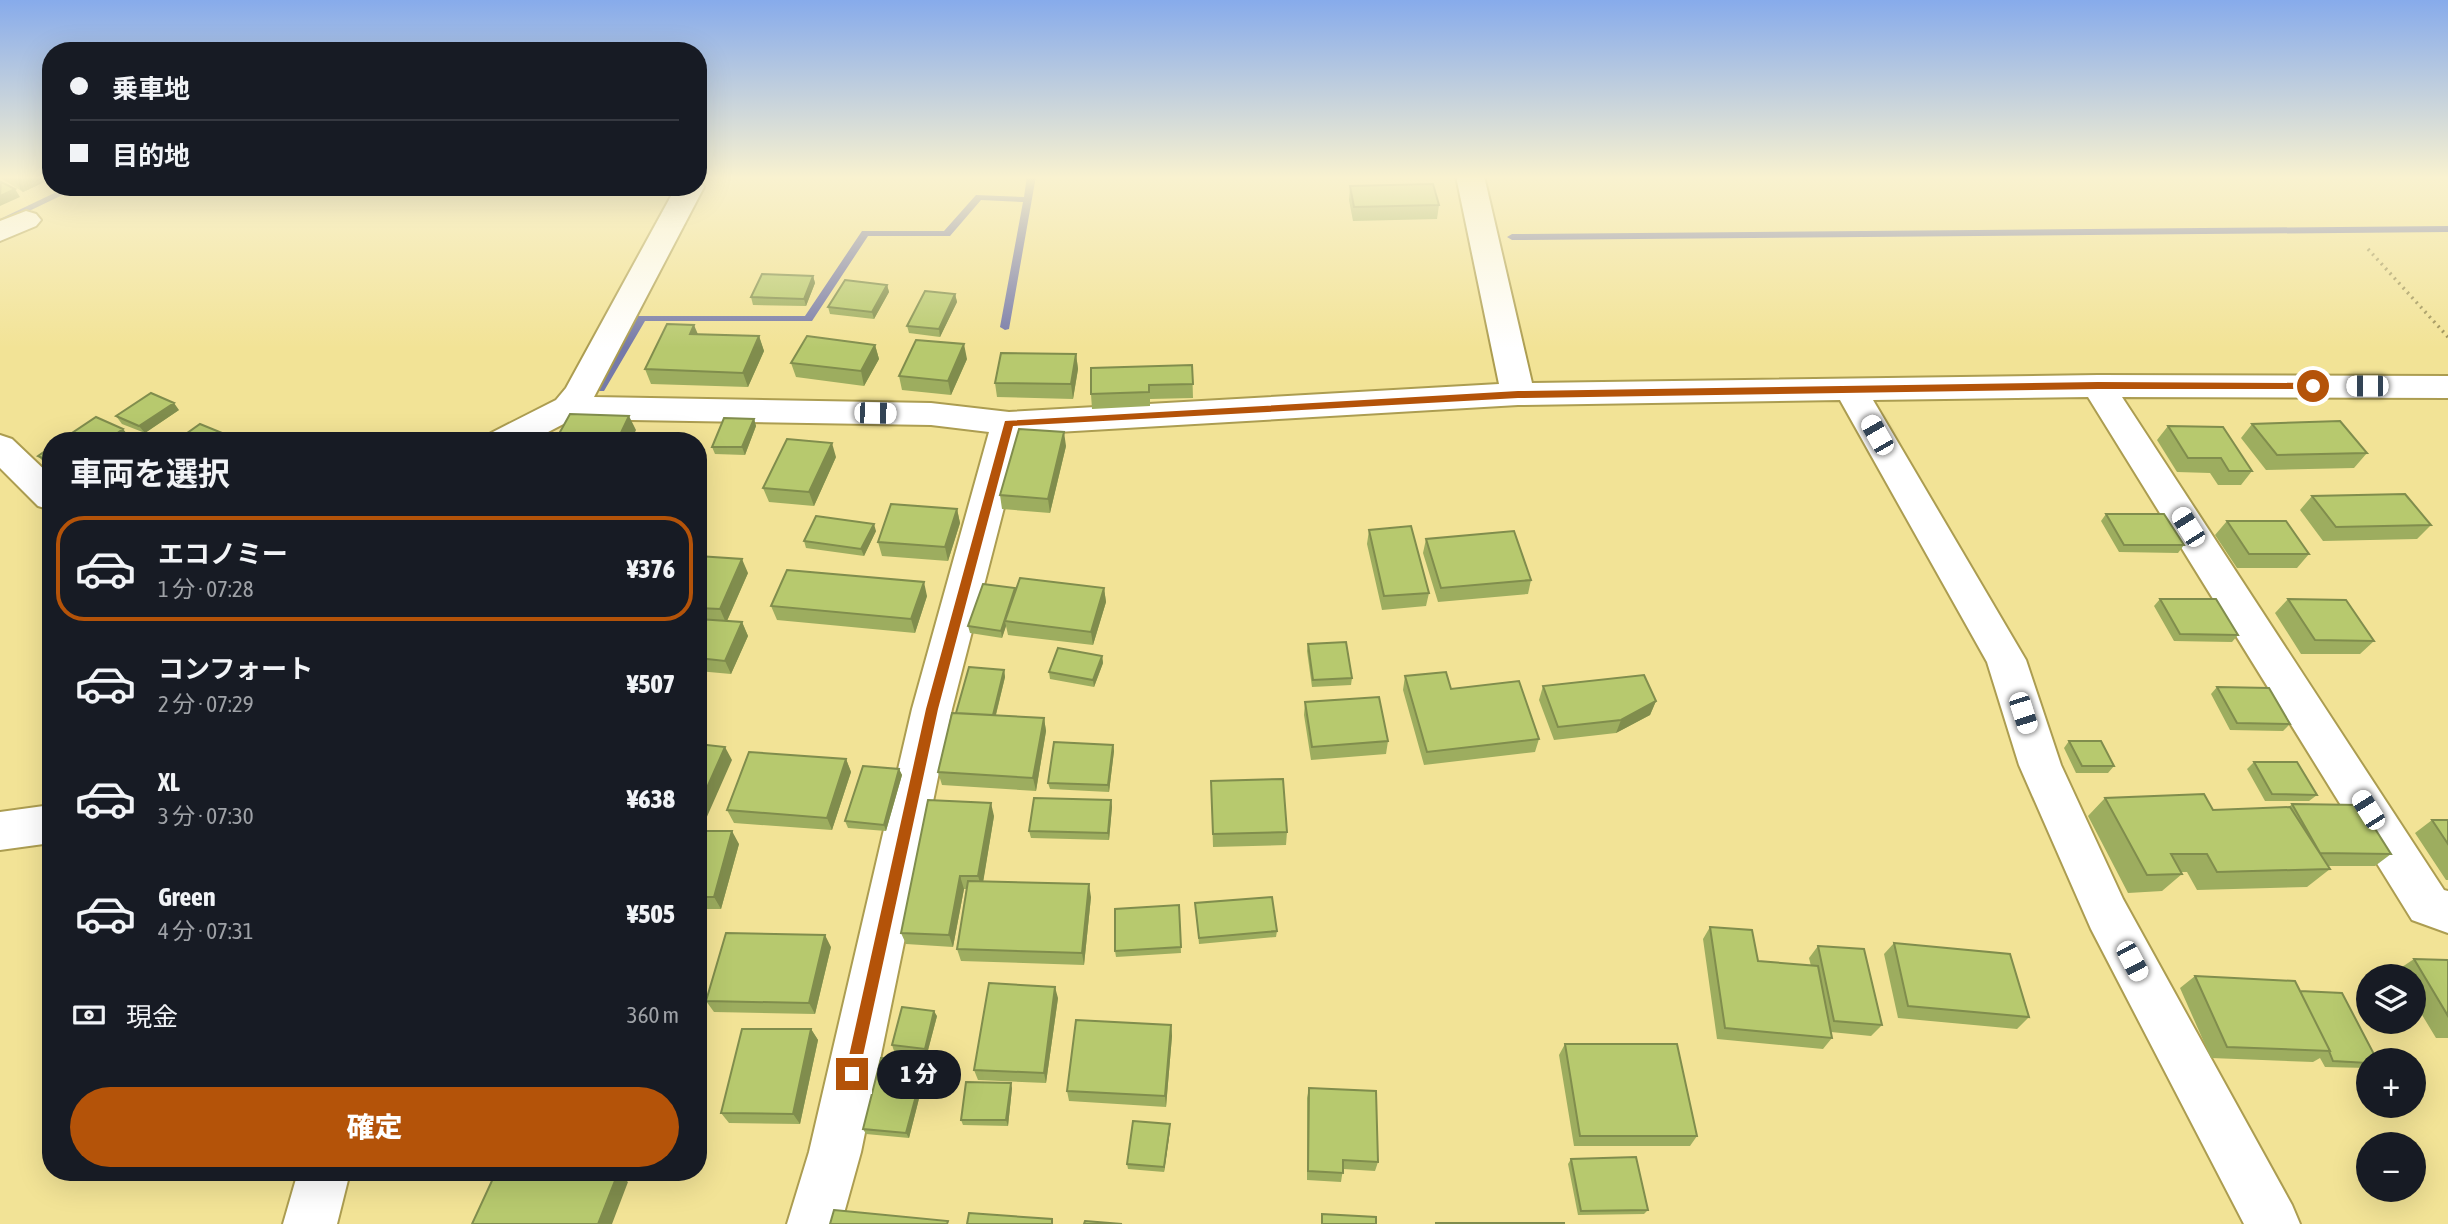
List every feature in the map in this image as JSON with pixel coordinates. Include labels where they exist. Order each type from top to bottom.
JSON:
[{"type":"street","points":[[521,432],[568,408],[580,393],[665,233]]},
{"type":"street","points":[[1483,233],[1518,394]]},
{"type":"street","points":[[568,408],[931,414],[1009,423],[1518,394],[2098,386],[2448,387]]},
{"type":"street","points":[[2098,386],[2428,905],[2448,912]]},
{"type":"street","points":[[1851,390],[2006,660],[2040,765],[2106,914],[2273,1224]]},
{"type":"street","points":[[814,1224],[835,1152],[932,709],[1009,423]]},
{"type":"street","points":[[0,447],[42,488]]},
{"type":"street","points":[[0,831],[42,825]]},
{"type":"street","points":[[310,1224],[322,1181]]},
{"type":"path","points":[[2368,249],[2448,337]]},
{"type":"building","points":[[762,274],[813,276],[804,299],[751,297]]},
{"type":"building","points":[[845,280],[887,285],[872,312],[828,307]]},
{"type":"building","points":[[925,291],[955,294],[939,329],[907,326]]},
{"type":"building","points":[[667,324],[694,325],[690,334],[759,336],[743,373],[645,369]]},
{"type":"building","points":[[807,336],[875,345],[861,371],[791,363]]},
{"type":"building","points":[[916,340],[964,344],[948,381],[899,376]]},
{"type":"building","points":[[1001,353],[1076,354],[1071,384],[995,383]]},
{"type":"building","points":[[1192,365],[1193,384],[1149,385],[1149,392],[1091,394],[1091,368]]},
{"type":"building","points":[[151,393],[174,403],[139,426],[116,416]]},
{"type":"building","points":[[570,414],[629,416],[621,432],[560,432]]},
{"type":"building","points":[[96,417],[123,429],[119,432],[74,432]]},
{"type":"building","points":[[724,418],[754,419],[742,447],[712,447]]},
{"type":"building","points":[[2340,421],[2367,453],[2277,455],[2252,424]]},
{"type":"building","points":[[200,424],[220,432],[189,432]]},
{"type":"building","points":[[2168,426],[2223,427],[2252,471],[2229,471],[2221,458],[2188,458]]},
{"type":"building","points":[[1019,429],[1064,432],[1048,499],[1000,495]]},
{"type":"building","points":[[787,439],[832,443],[809,492],[763,488]]},
{"type":"building","points":[[2405,494],[2431,525],[2336,527],[2312,496]]},
{"type":"building","points":[[891,504],[957,509],[945,547],[878,542]]},
{"type":"building","points":[[2106,514],[2164,514],[2184,545],[2124,545]]},
{"type":"building","points":[[816,516],[874,524],[861,549],[804,541]]},
{"type":"building","points":[[2227,521],[2286,521],[2309,554],[2249,554]]},
{"type":"building","points":[[1411,526],[1429,593],[1384,596],[1369,530]]},
{"type":"building","points":[[1514,531],[1531,580],[1441,588],[1426,539]]},
{"type":"building","points":[[707,557],[742,559],[720,609],[707,608]]},
{"type":"building","points":[[787,570],[924,582],[911,619],[771,606]]},
{"type":"building","points":[[1020,578],[1104,588],[1091,632],[1005,621]]},
{"type":"building","points":[[983,584],[1015,588],[1001,631],[968,626]]},
{"type":"building","points":[[2160,599],[2216,599],[2238,635],[2180,634]]},
{"type":"building","points":[[2288,599],[2346,600],[2374,641],[2315,640]]},
{"type":"building","points":[[707,620],[742,622],[725,661],[707,659]]},
{"type":"building","points":[[1346,642],[1352,678],[1313,680],[1308,644]]},
{"type":"building","points":[[1058,648],[1102,656],[1093,680],[1049,672]]},
{"type":"building","points":[[969,667],[1004,670],[993,715],[956,713]]},
{"type":"building","points":[[1446,672],[1451,689],[1519,681],[1539,739],[1427,752],[1405,676]]},
{"type":"building","points":[[1644,675],[1656,701],[1621,720],[1558,727],[1543,686]]},
{"type":"building","points":[[2217,687],[2269,688],[2290,724],[2237,723]]},
{"type":"building","points":[[1379,697],[1388,741],[1312,747],[1305,702]]},
{"type":"building","points":[[952,713],[1044,718],[1033,778],[938,772]]},
{"type":"building","points":[[2069,741],[2101,741],[2114,766],[2082,766]]},
{"type":"building","points":[[1054,742],[1113,745],[1108,785],[1048,783]]},
{"type":"building","points":[[707,745],[725,747],[707,788]]},
{"type":"building","points":[[749,752],[846,759],[827,818],[727,810]]},
{"type":"building","points":[[2254,762],[2297,762],[2317,795],[2272,794]]},
{"type":"building","points":[[863,766],[899,769],[884,825],[845,821]]},
{"type":"building","points":[[1283,779],[1287,832],[1213,834],[1211,781]]},
{"type":"building","points":[[2204,794],[2213,810],[2290,807],[2330,869],[2217,872],[2207,854],[2171,854],[2182,874],[2147,875],[2105,798]]},
{"type":"building","points":[[1034,798],[1111,800],[1108,833],[1029,831]]},
{"type":"building","points":[[928,800],[991,803],[978,876],[960,876],[949,935],[901,933]]},
{"type":"building","points":[[2292,804],[2360,805],[2391,854],[2320,853]]},
{"type":"building","points":[[2432,820],[2448,820],[2448,844]]},
{"type":"building","points":[[707,831],[732,831],[714,897],[707,897]]},
{"type":"building","points":[[968,881],[1089,884],[1082,953],[957,949]]},
{"type":"building","points":[[1272,897],[1277,931],[1199,938],[1195,903]]},
{"type":"building","points":[[1179,905],[1181,947],[1115,951],[1115,909]]},
{"type":"building","points":[[1710,927],[1752,930],[1758,961],[1818,966],[1832,1038],[1725,1028]]},
{"type":"building","points":[[726,933],[825,935],[809,1003],[707,1001]]},
{"type":"building","points":[[1894,943],[2010,954],[2029,1017],[1908,1006]]},
{"type":"building","points":[[1818,946],[1864,949],[1882,1025],[1834,1021]]},
{"type":"building","points":[[2414,959],[2448,960],[2448,1016],[2426,979],[2426,964],[2417,964]]},
{"type":"building","points":[[2195,976],[2295,981],[2330,1051],[2227,1047]]},
{"type":"building","points":[[989,983],[1055,987],[1044,1073],[974,1070]]},
{"type":"building","points":[[2300,991],[2342,993],[2356,1020],[2356,1034],[2363,1034],[2371,1048],[2356,1048],[2356,1062],[2333,1061]]},
{"type":"building","points":[[902,1007],[934,1011],[925,1049],[892,1045]]},
{"type":"building","points":[[1076,1020],[1171,1025],[1165,1096],[1067,1091]]},
{"type":"building","points":[[742,1029],[811,1029],[793,1114],[721,1113]]},
{"type":"building","points":[[1565,1044],[1677,1044],[1697,1136],[1580,1136]]},
{"type":"building","points":[[881,1058],[925,1062],[906,1133],[863,1129]]},
{"type":"building","points":[[966,1082],[1011,1083],[1006,1120],[961,1120]]},
{"type":"building","points":[[1309,1088],[1376,1091],[1378,1162],[1343,1160],[1343,1173],[1308,1171]]},
{"type":"building","points":[[1133,1121],[1170,1124],[1164,1167],[1127,1164]]},
{"type":"building","points":[[1636,1157],[1648,1210],[1581,1211],[1571,1159]]},
{"type":"building","points":[[492,1181],[615,1181],[598,1224],[472,1224]]},
{"type":"building","points":[[834,1210],[948,1221],[947,1224],[830,1224]]},
{"type":"building","points":[[969,1213],[1052,1219],[1052,1224],[967,1224]]},
{"type":"building","points":[[1322,1214],[1376,1217],[1376,1224],[1322,1224]]},
{"type":"building","points":[[1085,1221],[1122,1224],[1084,1224]]},
{"type":"building","points":[[1564,1223],[1564,1224],[1436,1224]]},
{"type":"waterway","points":[[600,389],[642,318],[808,319],[865,233]]},
{"type":"waterway","points":[[875,233],[948,233]]},
{"type":"waterway","points":[[1005,327],[1022,233]]},
{"type":"waterway","points":[[1512,237],[1966,233]]},
{"type":"route","points":[[852,1074],[932,709],[1009,423],[1518,394],[2098,386],[2313,386]]}]
